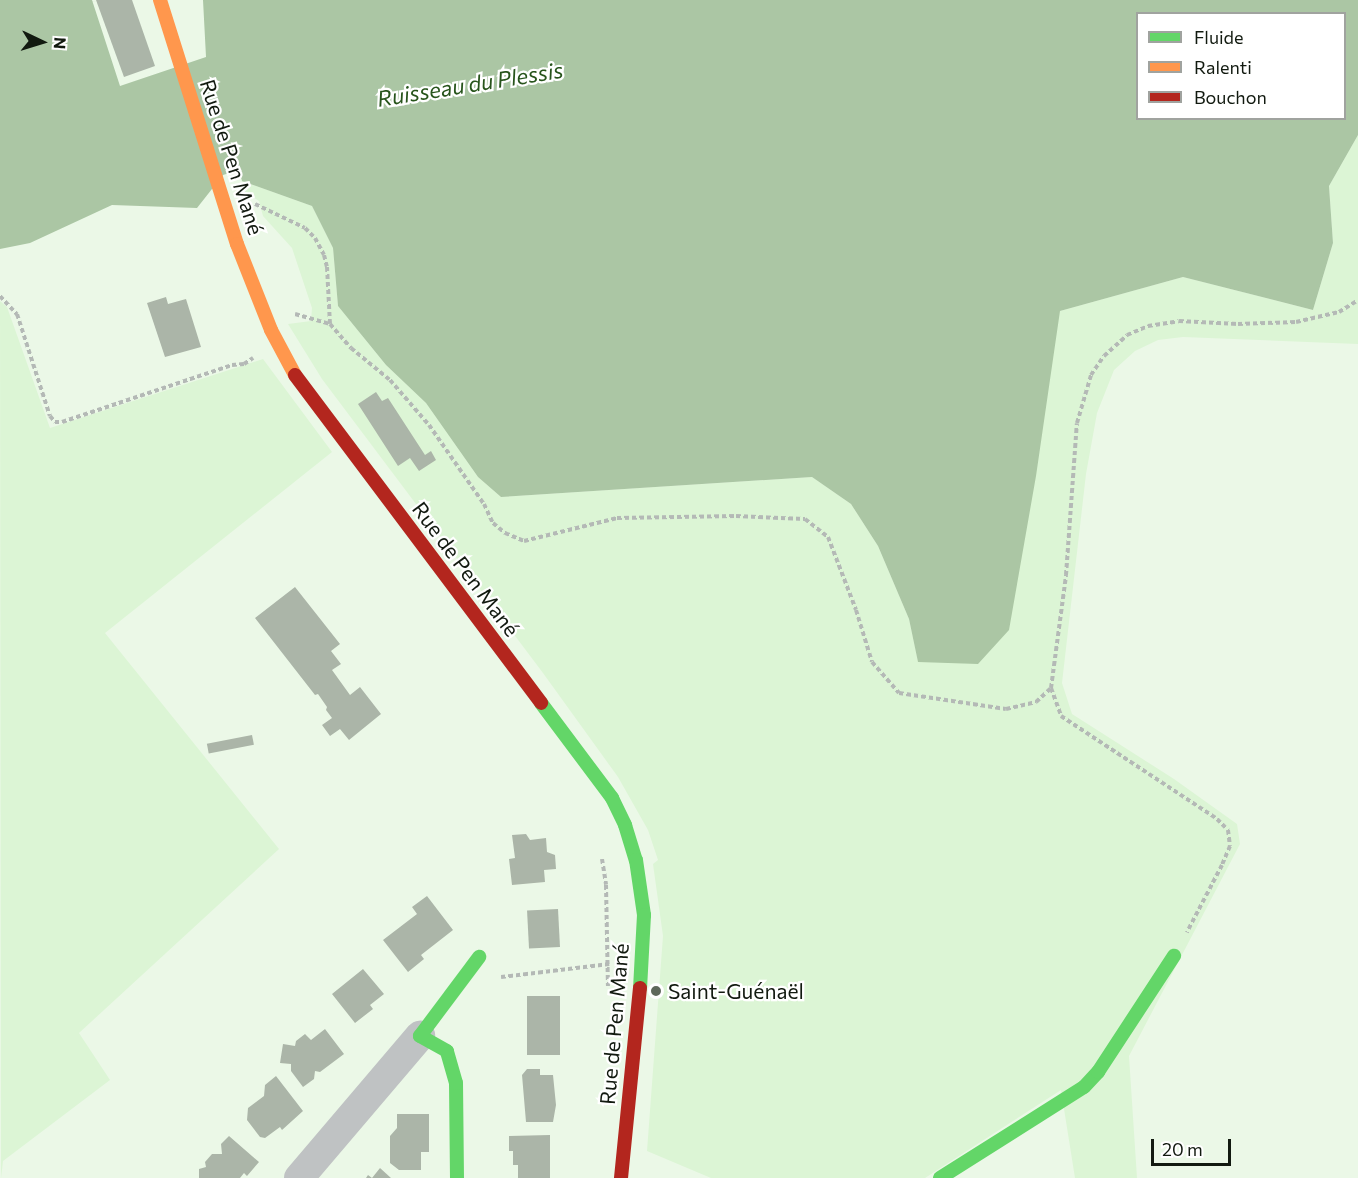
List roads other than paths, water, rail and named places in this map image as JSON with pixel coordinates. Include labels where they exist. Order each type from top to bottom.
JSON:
[{"type":"street","name":"Rue de Pen Mané","points":[[161,2],[226,210],[271,330],[291,370],[612,798],[625,825],[636,860],[644,915],[643,961],[621,1178]]},
{"type":"street","points":[[940,1178],[1084,1087],[1098,1072],[1174,956]]},
{"type":"street","points":[[299,1178],[420,1036],[479,957]]},
{"type":"street","points":[[420,1036],[447,1051],[456,1083],[457,1178]]},
{"type":"water","name":"Ruisseau du Plessis","points":[[0,0],[92,0],[120,86],[206,57],[203,0],[1358,0],[1358,135],[1329,186],[1333,243],[1313,310],[1183,277],[1060,311],[1036,476],[1009,630],[978,664],[918,662],[909,619],[878,546],[851,504],[812,477],[501,497],[478,477],[426,403],[386,365],[338,306],[333,248],[312,206],[242,181],[239,170],[223,175],[197,208],[112,205],[30,243],[0,249]]},
{"type":"place","name":"Saint-Guénaël","points":[[656,991]]}]
